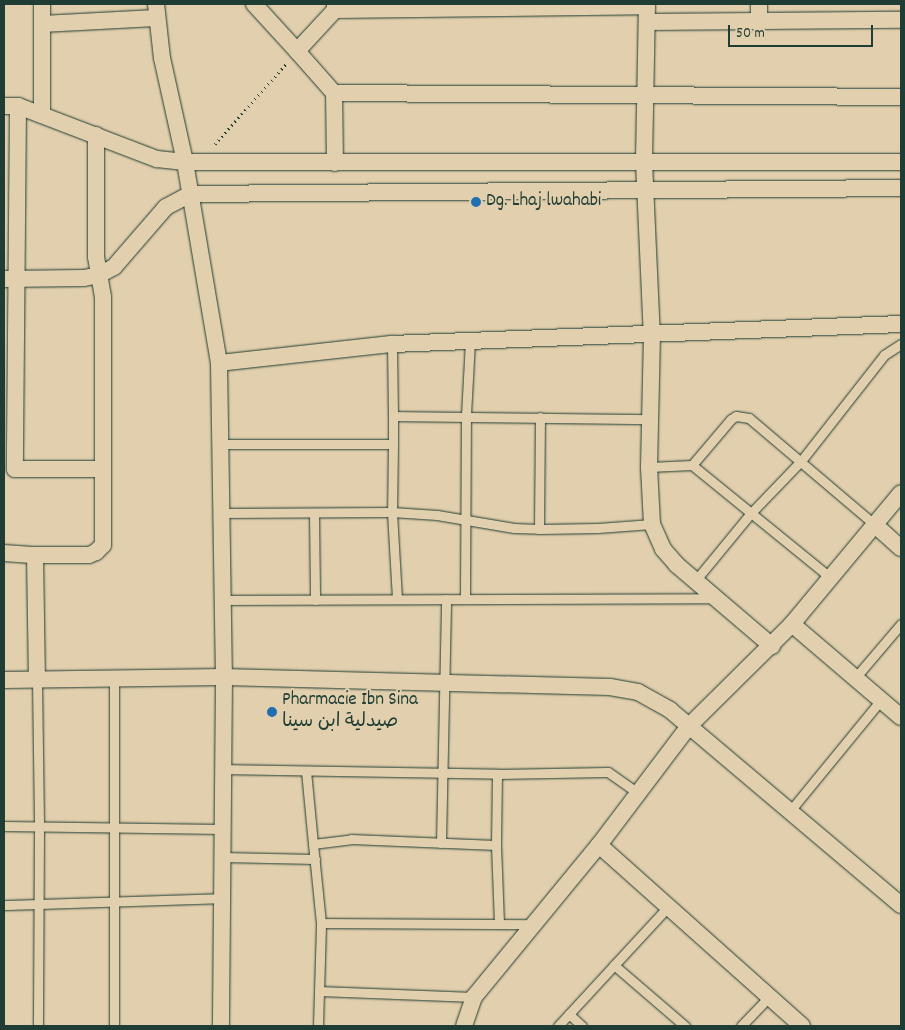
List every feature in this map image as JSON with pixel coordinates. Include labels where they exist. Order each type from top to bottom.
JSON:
[{"type":"street","points":[[42,4],[42,115]]},
{"type":"street","points":[[254,4],[334,93],[334,163]]},
{"type":"street","points":[[759,4],[759,22]]},
{"type":"street","points":[[297,51],[335,7],[647,11],[759,22],[901,20]]},
{"type":"street","points":[[42,24],[156,11],[171,109],[192,162],[190,194],[219,363],[224,677],[221,1026]]},
{"type":"street","points":[[647,11],[644,162],[652,335],[649,467],[652,524],[663,549],[695,581],[772,646]]},
{"type":"street","points":[[334,93],[901,96]]},
{"type":"street","points":[[103,469],[9,469],[11,106],[42,115],[157,158],[192,162],[901,162]]},
{"type":"street","points":[[4,554],[89,555],[96,552],[102,545],[103,297],[96,257],[96,135]]},
{"type":"street","points":[[10,278],[84,278],[99,275],[114,266],[166,207],[190,194],[645,188],[901,188]]},
{"type":"street","points":[[219,363],[392,344],[652,335],[750,328],[901,324]]},
{"type":"street","points":[[464,1026],[474,997],[599,845],[689,726],[772,646],[901,493]]},
{"type":"street","points":[[874,524],[901,548]]},
{"type":"street","points":[[35,555],[37,680]]},
{"type":"street","points":[[792,624],[901,717]]},
{"type":"street","points":[[4,680],[224,677],[610,687],[638,692],[670,710],[901,905]]},
{"type":"street","points":[[599,845],[802,1026]]},
{"type":"lane","points":[[465,598],[466,415],[470,342]]},
{"type":"lane","points":[[392,344],[392,512],[397,599]]},
{"type":"lane","points":[[695,581],[750,514],[801,461],[884,355],[901,344]]},
{"type":"lane","points":[[393,416],[466,415],[650,419]]},
{"type":"lane","points":[[692,465],[731,419],[736,416],[752,419],[874,524]]},
{"type":"lane","points":[[539,529],[540,417]]},
{"type":"lane","points":[[220,444],[393,444]]},
{"type":"lane","points":[[649,467],[692,465],[830,578]]},
{"type":"lane","points":[[221,513],[392,512],[466,519],[514,528],[539,529],[598,528],[652,524]]},
{"type":"lane","points":[[314,513],[315,600]]},
{"type":"lane","points":[[223,600],[716,598]]},
{"type":"lane","points":[[441,843],[444,773],[446,599]]},
{"type":"lane","points":[[855,678],[901,624]]},
{"type":"lane","points":[[114,677],[112,827],[115,901],[114,1026]]},
{"type":"lane","points":[[37,680],[39,827],[38,1026]]},
{"type":"lane","points":[[790,811],[881,700]]},
{"type":"lane","points":[[224,769],[497,774],[608,772],[638,793]]},
{"type":"lane","points":[[306,771],[321,923],[318,1026]]},
{"type":"lane","points":[[497,774],[496,845],[499,924]]},
{"type":"lane","points":[[4,826],[223,829]]},
{"type":"lane","points":[[313,844],[351,839],[496,845]]},
{"type":"lane","points":[[223,857],[314,859]]},
{"type":"lane","points":[[4,905],[222,898]]},
{"type":"lane","points":[[558,1026],[668,907]]},
{"type":"lane","points":[[321,923],[533,924]]},
{"type":"lane","points":[[614,965],[685,1026]]},
{"type":"lane","points":[[319,991],[474,997]]},
{"type":"lane","points":[[741,1026],[769,997]]},
{"type":"lane","points":[[569,1014],[582,1026]]},
{"type":"path","points":[[192,162],[297,51]]},
{"type":"place","name":"Dg. Lhaj lwahabi","points":[[476,202]]},
{"type":"place","name":"Pharmacie Ibn Sina صيدلية ابن سينا","points":[[272,712]]}]
